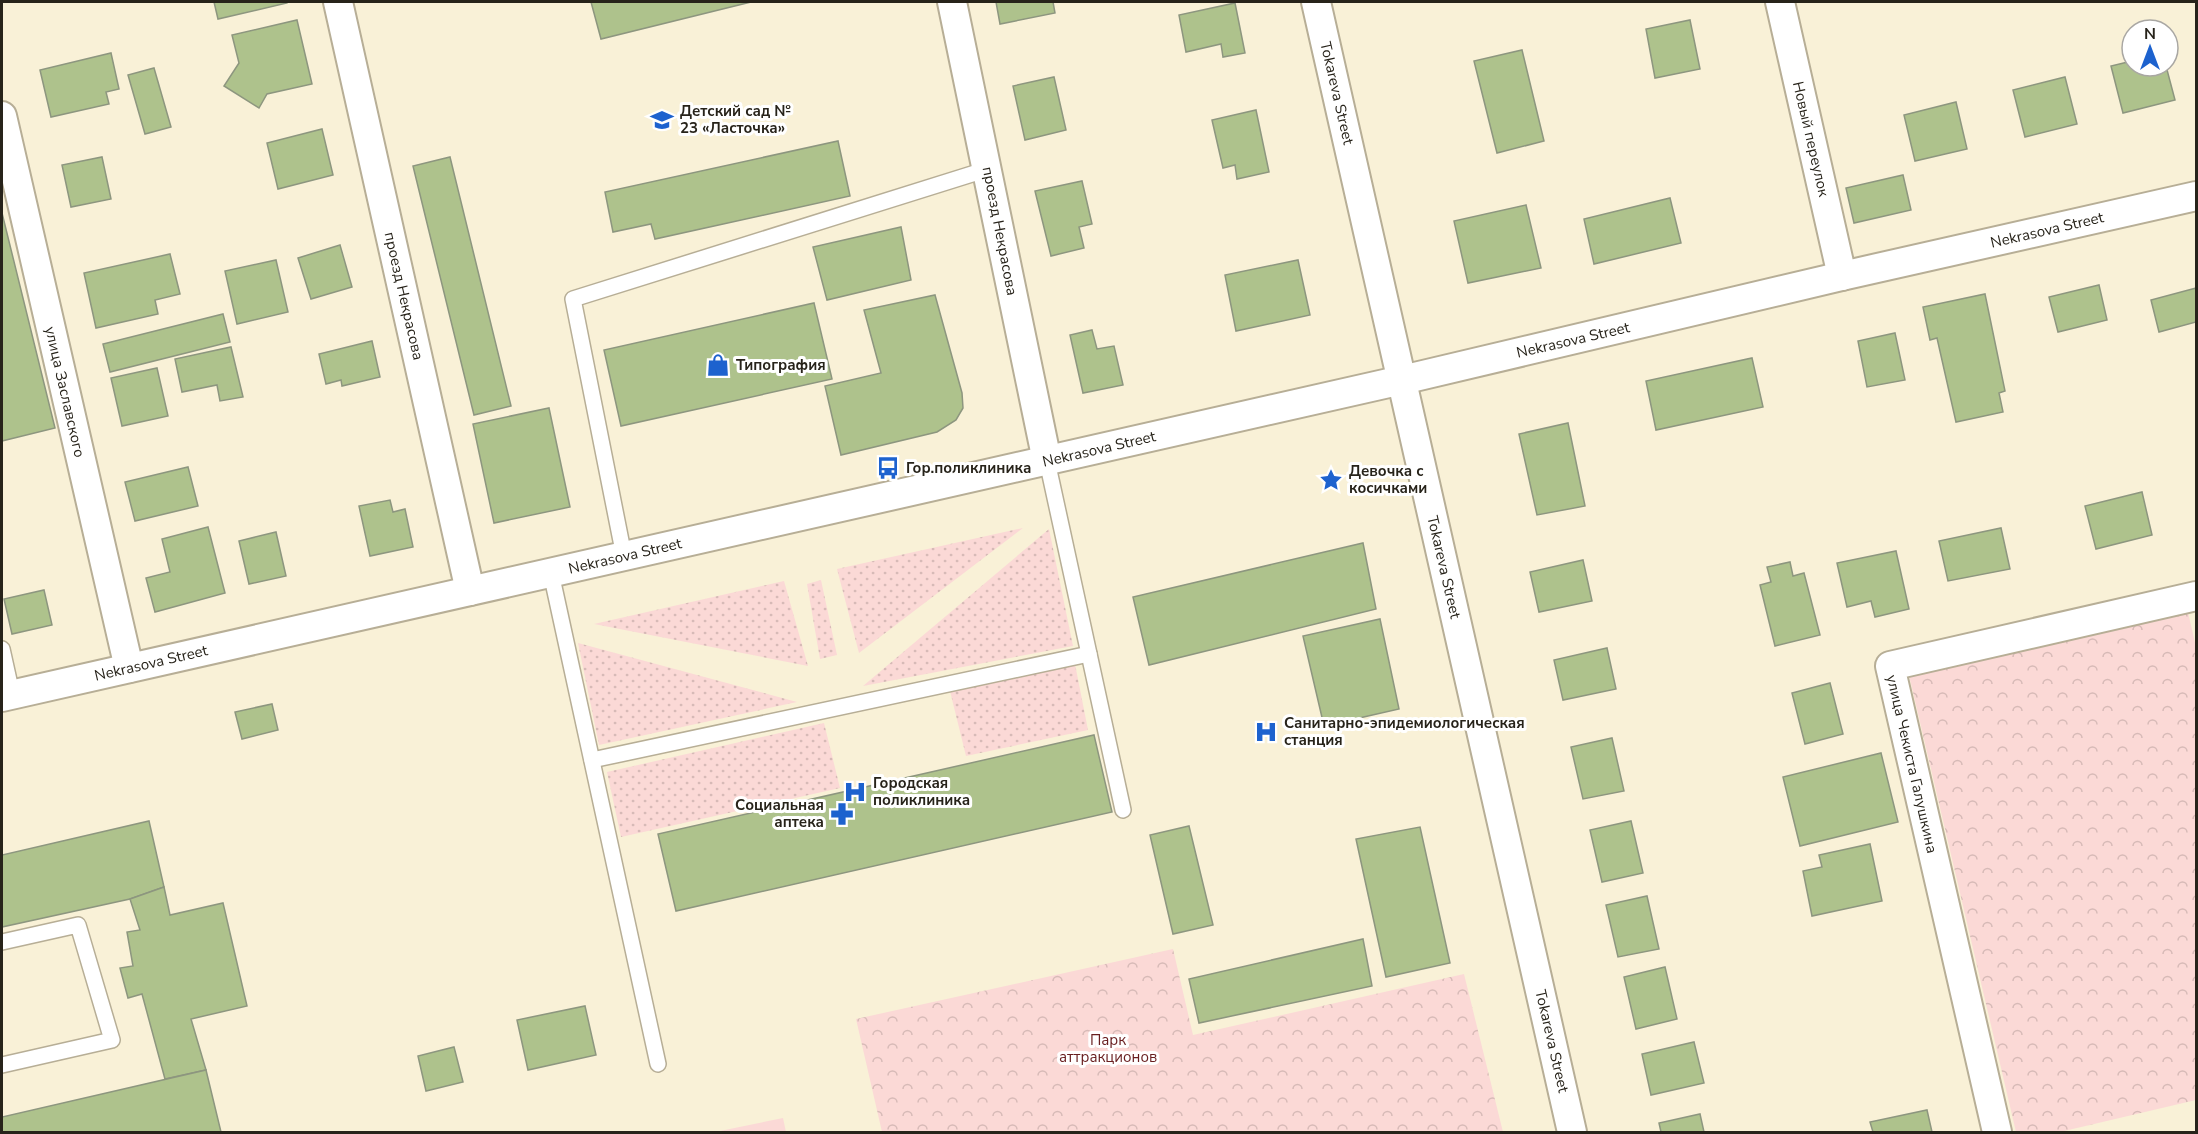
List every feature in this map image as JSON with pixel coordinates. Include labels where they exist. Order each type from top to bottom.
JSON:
[{"type":"street","name":"проезд Некрасова","points":[[338,2],[470,591]]},
{"type":"street","name":"проезд Некрасова","points":[[952,2],[1047,460]]},
{"type":"street","name":"Tokareva Street","points":[[1316,2],[1572,1132]]},
{"type":"street","name":"Новый переулок","points":[[1780,2],[1842,276]]},
{"type":"street","name":"улица Заславского","points":[[2,116],[129,668]]},
{"type":"street","name":"Nekrasova Street","points":[[7,696],[1402,380],[1842,276],[2196,196]]},
{"type":"street","name":"улица Чекиста Галушкина","points":[[1997,1132],[1890,666],[2196,596]]},
{"type":"lane","points":[[624,556],[573,299],[988,169]]},
{"type":"lane","points":[[1047,460],[1123,810]]},
{"type":"lane","points":[[551,573],[658,1064]]},
{"type":"lane","points":[[2,649],[7,696]]},
{"type":"lane","points":[[592,760],[1089,654]]},
{"type":"lane","points":[[2,942],[78,925],[112,1040],[2,1065]]},
{"type":"green space","points":[[1023,528],[859,653],[837,569]]},
{"type":"green space","points":[[1049,529],[1073,646],[863,686]]},
{"type":"green space","points":[[821,580],[837,655],[820,659],[807,584]]},
{"type":"green space","points":[[784,581],[808,666],[594,624]]},
{"type":"green space","points":[[2187,608],[2196,647],[2196,1100],[2060,1132],[2016,1132],[1908,671]]},
{"type":"green space","points":[[578,643],[797,702],[599,745]]},
{"type":"green space","points":[[1075,664],[1088,730],[966,756],[950,691]]},
{"type":"green space","points":[[824,723],[840,788],[621,837],[607,772]]},
{"type":"green space","name":"Парк аттракционов","points":[[1173,949],[1193,1035],[1464,974],[1503,1132],[882,1132],[856,1019]]},
{"type":"green space","points":[[783,1118],[786,1132],[715,1132]]},
{"type":"building","points":[[214,2],[287,2],[287,3],[218,19]]},
{"type":"building","points":[[591,2],[751,2],[601,39]]},
{"type":"building","points":[[996,2],[1053,2],[1055,13],[1000,24]]},
{"type":"building","points":[[1235,3],[1245,53],[1223,57],[1221,44],[1186,52],[1179,15]]},
{"type":"building","points":[[297,20],[312,84],[267,94],[259,108],[224,86],[239,63],[232,35]]},
{"type":"building","points":[[1690,20],[1700,69],[1655,78],[1646,29]]},
{"type":"building","points":[[1522,50],[1544,141],[1497,153],[1474,61]]},
{"type":"building","points":[[111,53],[119,89],[106,92],[109,104],[51,117],[40,70]]},
{"type":"building","points":[[2120,64],[2120,78],[2169,78],[2175,100],[2123,113],[2111,66]]},
{"type":"building","points":[[154,68],[171,127],[145,134],[128,75]]},
{"type":"building","points":[[1054,77],[1066,130],[1025,140],[1013,86]]},
{"type":"building","points":[[2065,77],[2077,124],[2025,137],[2013,90]]},
{"type":"building","points":[[1956,102],[1967,149],[1915,161],[1904,115]]},
{"type":"building","points":[[1256,110],[1269,172],[1237,179],[1235,165],[1223,168],[1212,120]]},
{"type":"building","points":[[322,129],[333,175],[278,189],[267,143]]},
{"type":"building","points":[[838,141],[850,196],[655,239],[651,224],[613,232],[605,192]]},
{"type":"building","points":[[102,157],[111,199],[71,207],[62,165]]},
{"type":"building","points":[[450,157],[511,406],[474,415],[413,166]]},
{"type":"building","points":[[1903,175],[1911,210],[1854,223],[1846,188]]},
{"type":"building","points":[[1082,181],[1092,224],[1079,227],[1084,248],[1051,256],[1035,191]]},
{"type":"building","points":[[1670,198],[1681,243],[1594,264],[1584,219]]},
{"type":"building","points":[[1526,205],[1541,268],[1468,283],[1454,221]]},
{"type":"building","points":[[2,213],[55,428],[2,441]]},
{"type":"building","points":[[901,227],[911,280],[827,300],[813,247]]},
{"type":"building","points":[[340,245],[352,287],[311,299],[298,258]]},
{"type":"building","points":[[170,254],[180,294],[155,300],[158,314],[96,328],[84,273]]},
{"type":"building","points":[[276,260],[288,312],[237,324],[225,271]]},
{"type":"building","points":[[1298,260],[1310,315],[1236,331],[1225,275]]},
{"type":"building","points":[[2099,285],[2107,320],[2058,332],[2049,297]]},
{"type":"building","points":[[2196,288],[2196,322],[2159,332],[2151,300]]},
{"type":"building","points":[[1985,294],[2005,391],[1999,393],[2003,412],[1956,422],[1937,338],[1930,340],[1923,307]]},
{"type":"building","points":[[935,295],[962,393],[963,408],[956,420],[937,432],[841,455],[825,386],[881,373],[864,310]]},
{"type":"building","name":"Типография","points":[[814,303],[832,379],[621,426],[604,350]]},
{"type":"building","points":[[223,314],[230,342],[110,372],[103,344]]},
{"type":"building","points":[[1092,330],[1097,349],[1114,346],[1123,385],[1083,393],[1070,335]]},
{"type":"building","points":[[1895,333],[1905,380],[1867,387],[1858,341]]},
{"type":"building","points":[[372,341],[380,377],[342,386],[341,380],[326,384],[319,354]]},
{"type":"building","points":[[231,347],[243,397],[220,401],[217,385],[182,392],[175,359]]},
{"type":"building","points":[[1752,358],[1763,407],[1656,430],[1646,381]]},
{"type":"building","points":[[157,368],[168,416],[122,426],[111,378]]},
{"type":"building","points":[[549,408],[570,507],[494,523],[473,424]]},
{"type":"building","points":[[1568,423],[1585,506],[1537,515],[1519,434]]},
{"type":"building","points":[[188,467],[198,506],[135,521],[125,482]]},
{"type":"building","points":[[2142,492],[2152,535],[2096,549],[2085,506]]},
{"type":"building","points":[[390,500],[393,512],[405,509],[413,547],[370,556],[359,506]]},
{"type":"building","points":[[208,527],[225,593],[155,612],[146,578],[170,572],[162,539]]},
{"type":"building","points":[[2001,528],[2010,569],[1948,581],[1939,541]]},
{"type":"building","points":[[276,532],[286,576],[249,584],[239,541]]},
{"type":"building","points":[[1363,543],[1376,609],[1149,665],[1133,597]]},
{"type":"building","points":[[1896,551],[1909,609],[1875,617],[1871,601],[1847,607],[1837,563]]},
{"type":"building","points":[[1583,560],[1592,601],[1539,612],[1530,572]]},
{"type":"building","points":[[1790,562],[1793,576],[1804,573],[1820,635],[1775,646],[1760,585],[1771,582],[1767,567]]},
{"type":"building","points":[[44,590],[52,625],[12,634],[4,599]]},
{"type":"building","points":[[1380,619],[1399,709],[1324,726],[1303,636]]},
{"type":"building","points":[[1607,648],[1616,689],[1563,700],[1554,660]]},
{"type":"building","points":[[1830,683],[1843,734],[1805,744],[1792,693]]},
{"type":"building","points":[[272,704],[278,730],[242,739],[235,712]]},
{"type":"building","points":[[1094,735],[1112,812],[676,911],[658,834]]},
{"type":"building","points":[[1612,738],[1624,791],[1583,799],[1571,747]]},
{"type":"building","points":[[1881,753],[1898,822],[1800,846],[1783,777]]},
{"type":"building","points":[[149,821],[164,887],[130,899],[2,927],[2,855]]},
{"type":"building","points":[[1631,821],[1643,873],[1602,882],[1590,830]]},
{"type":"building","points":[[1189,826],[1213,925],[1173,934],[1150,835]]},
{"type":"building","points":[[1420,827],[1450,963],[1386,977],[1356,839]]},
{"type":"building","points":[[1870,844],[1882,901],[1812,916],[1803,871],[1822,867],[1819,855]]},
{"type":"building","points":[[164,887],[170,915],[223,903],[247,1006],[191,1019],[206,1070],[165,1079],[142,994],[128,998],[120,968],[133,966],[127,932],[140,930],[130,899]]},
{"type":"building","points":[[1647,896],[1659,949],[1618,957],[1606,905]]},
{"type":"building","points":[[1363,939],[1372,986],[1199,1023],[1189,979]]},
{"type":"building","points":[[1665,967],[1677,1019],[1636,1029],[1624,977]]},
{"type":"building","points":[[585,1006],[596,1055],[528,1070],[517,1020]]},
{"type":"building","points":[[1694,1042],[1704,1083],[1651,1095],[1642,1054]]},
{"type":"building","points":[[454,1047],[463,1082],[426,1091],[418,1056]]},
{"type":"building","points":[[206,1070],[221,1132],[2,1132],[2,1117]]},
{"type":"building","points":[[1927,1110],[1932,1132],[1873,1132],[1870,1122]]},
{"type":"building","points":[[1700,1114],[1704,1132],[1661,1132],[1659,1123]]},
{"type":"place","name":"Детский сад № 23 «Ласточка»","points":[[662,120]]},
{"type":"place","name":"Типография","points":[[718,365]]},
{"type":"place","name":"Гор.поликлиника","points":[[888,468]]},
{"type":"place","name":"Девочка с косичками","points":[[1331,480]]},
{"type":"place","name":"Санитарно-эпидемиологическая станция","points":[[1266,732]]},
{"type":"place","name":"Городская поликлиника","points":[[855,792]]},
{"type":"place","name":"Социальная аптека","points":[[842,814]]}]
